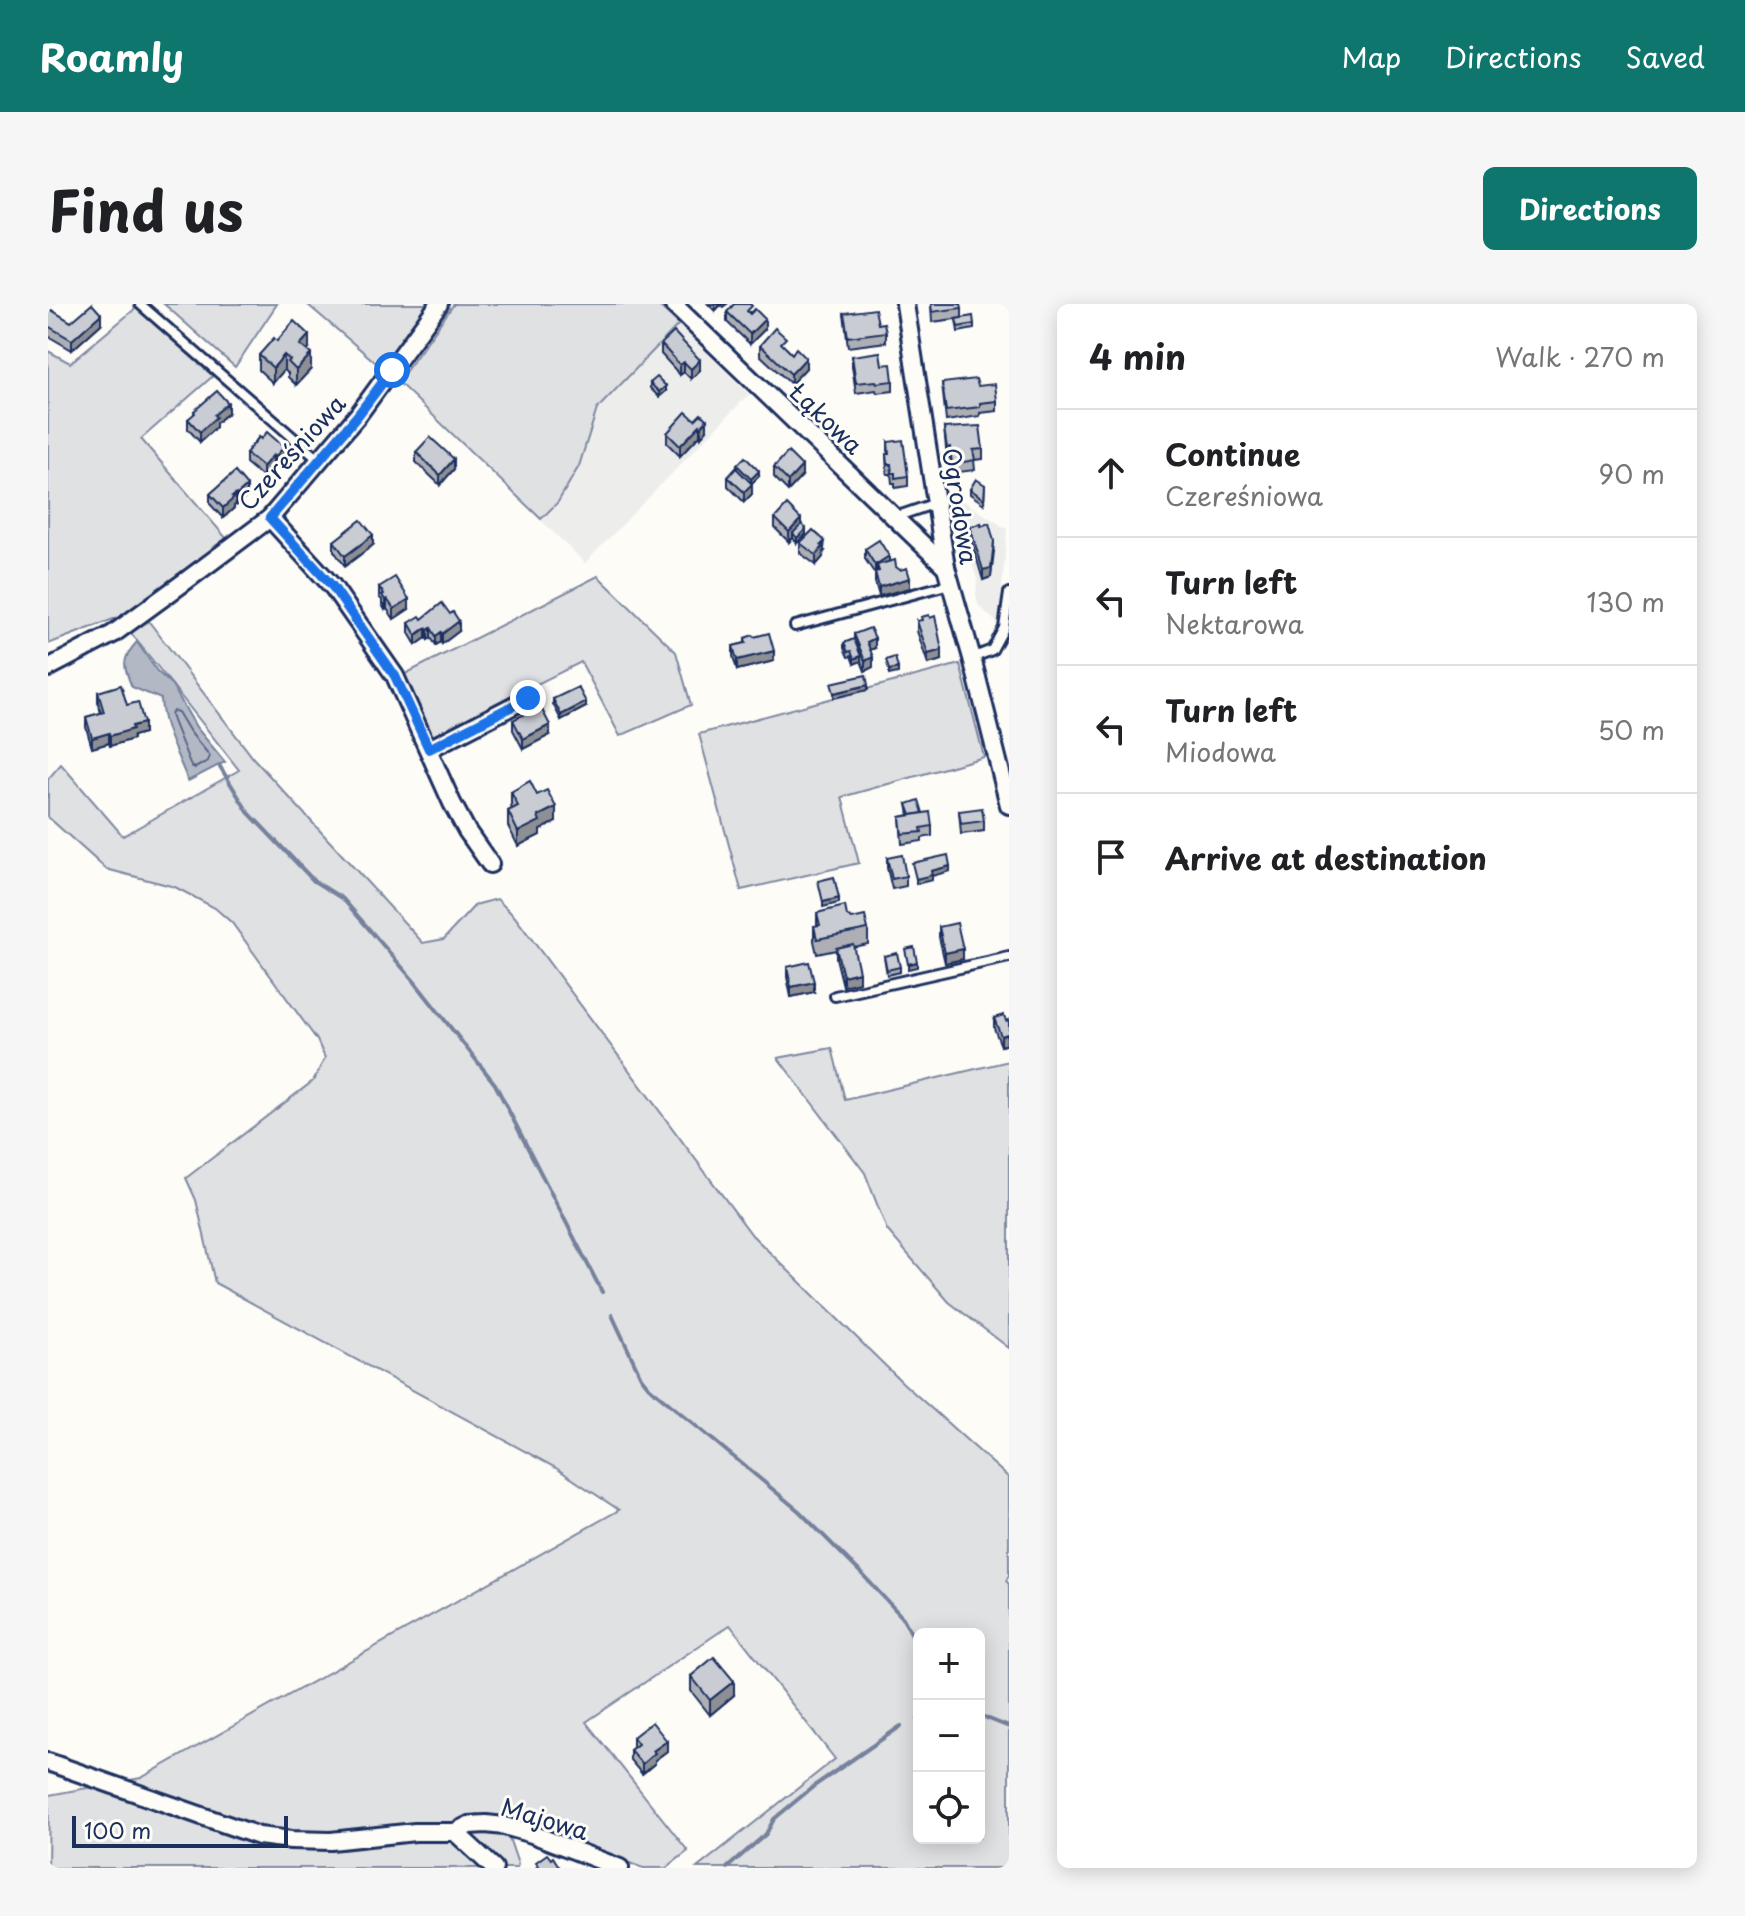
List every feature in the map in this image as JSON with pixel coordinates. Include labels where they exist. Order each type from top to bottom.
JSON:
[{"type":"street","name":"Czereśniowa","points":[[48,668],[113,634],[270,518],[358,415],[439,304]]},
{"type":"street","name":"Łąkowa","points":[[673,304],[946,567]]},
{"type":"street","name":"Ogrodowa","points":[[905,304],[946,567],[1009,805]]},
{"type":"street","points":[[270,518],[333,587],[395,676],[467,831],[490,864]]},
{"type":"street","points":[[429,749],[528,698]]},
{"type":"street","name":"Majowa","points":[[48,1762],[259,1836],[331,1841],[415,1832],[455,1832],[469,1825],[486,1824],[532,1834],[620,1868]]},
{"type":"street","points":[[455,1832],[494,1868]]},
{"type":"lane","points":[[140,304],[320,461]]},
{"type":"lane","points":[[895,517],[936,503]]},
{"type":"lane","points":[[795,626],[950,584]]},
{"type":"lane","points":[[972,658],[992,650],[1004,628],[1009,593]]},
{"type":"lane","points":[[835,996],[1009,957]]},
{"type":"shaded area","points":[[164,304],[277,304],[235,367]]},
{"type":"shaded area","points":[[307,304],[427,304],[381,367]]},
{"type":"shaded area","points":[[454,304],[657,304],[679,324],[597,409],[579,466],[558,502],[541,519],[398,382]]},
{"type":"shaded area","points":[[136,308],[213,376],[141,439],[227,539],[124,615],[48,644],[48,351],[70,363]]},
{"type":"shaded area","points":[[679,324],[749,394],[585,563],[514,494]]},
{"type":"shaded area","points":[[946,490],[1007,529],[999,625],[978,605],[977,580],[964,537],[956,529]]},
{"type":"shaded area","points":[[598,576],[676,652],[691,705],[620,736],[581,662],[427,739],[403,675]]},
{"type":"shaded area","points":[[147,619],[254,759],[423,943],[444,939],[475,905],[497,899],[515,917],[752,1235],[903,1383],[1009,1478],[1009,1575],[1006,1581],[1009,1584],[1009,1868],[697,1868],[835,1759],[730,1625],[586,1722],[688,1851],[666,1868],[643,1868],[510,1819],[476,1814],[507,1832],[517,1868],[48,1868],[49,1795],[141,1778],[619,1510],[556,1468],[215,1283],[196,1200],[186,1178],[313,1081],[325,1058],[317,1040],[232,923],[215,908],[175,887],[106,869],[48,817],[48,779],[61,764],[123,836],[239,770],[131,633]]},
{"type":"shaded area","points":[[960,664],[984,757],[842,797],[859,863],[741,890],[699,734]]},
{"type":"shaded area","points":[[832,1048],[845,1100],[1009,1061],[1009,1348],[949,1302],[887,1230],[865,1173],[778,1058]]},
{"type":"water","points":[[137,642],[157,671],[172,685],[196,727],[225,762],[188,781],[167,730],[161,699],[132,687],[129,680],[126,658]]},
{"type":"building","points":[[92,304],[101,314],[72,340],[48,326],[48,308],[71,322]]},
{"type":"building","points":[[734,304],[750,304],[752,306],[747,311],[750,314],[755,309],[765,319],[750,334],[727,312]]},
{"type":"building","points":[[931,304],[961,304],[962,308],[932,312]]},
{"type":"building","points":[[875,309],[878,324],[884,323],[886,332],[848,337],[844,313]]},
{"type":"building","points":[[973,316],[974,324],[958,327],[956,319]]},
{"type":"building","points":[[294,321],[309,335],[300,345],[311,354],[296,370],[284,355],[273,368],[259,355],[274,338],[277,341]]},
{"type":"building","points":[[775,328],[786,338],[781,343],[792,354],[796,348],[806,358],[791,374],[760,345]]},
{"type":"building","points":[[674,332],[700,360],[691,369],[684,362],[680,365],[661,344]]},
{"type":"building","points":[[880,352],[882,365],[891,364],[893,381],[856,383],[852,356]]},
{"type":"building","points":[[657,377],[666,386],[659,392],[650,383]]},
{"type":"building","points":[[976,379],[978,386],[995,384],[997,401],[980,403],[980,407],[946,411],[942,383]]},
{"type":"building","points":[[217,391],[228,403],[200,432],[188,419]]},
{"type":"building","points":[[686,412],[695,420],[701,414],[707,420],[680,446],[667,433]]},
{"type":"building","points":[[980,426],[983,449],[973,450],[975,460],[952,464],[944,428]]},
{"type":"building","points":[[267,432],[284,447],[263,467],[246,453]]},
{"type":"building","points":[[430,437],[454,459],[440,475],[416,452]]},
{"type":"building","points":[[903,440],[908,476],[895,478],[891,464],[887,464],[888,442]]},
{"type":"building","points":[[788,452],[802,466],[788,481],[774,467]]},
{"type":"building","points":[[745,457],[759,471],[751,479],[737,465]]},
{"type":"building","points":[[736,468],[752,484],[744,492],[728,477]]},
{"type":"building","points":[[235,472],[247,486],[223,508],[210,494]]},
{"type":"building","points":[[976,479],[985,485],[984,499],[970,489]]},
{"type":"building","points":[[787,505],[801,519],[789,532],[775,518]]},
{"type":"building","points":[[361,520],[373,535],[345,556],[334,541]]},
{"type":"building","points":[[981,523],[981,526],[989,523],[994,541],[991,568],[983,570],[970,527]]},
{"type":"building","points":[[802,524],[806,529],[797,538],[793,533]]},
{"type":"building","points":[[813,530],[825,541],[816,555],[800,543]]},
{"type":"building","points":[[879,540],[889,556],[875,565],[865,549]]},
{"type":"building","points":[[895,560],[900,570],[907,568],[910,578],[879,587],[875,572],[879,571],[877,565]]},
{"type":"building","points":[[395,577],[409,599],[394,609],[379,587]]},
{"type":"building","points":[[442,603],[459,621],[436,636],[431,628],[416,635],[409,623],[420,616],[422,619]]},
{"type":"building","points":[[929,615],[930,618],[935,616],[942,650],[928,654],[917,621]]},
{"type":"building","points":[[870,628],[875,638],[867,642],[873,657],[865,661],[854,634]]},
{"type":"building","points":[[769,633],[774,651],[737,660],[733,646],[746,643],[745,638],[753,635]]},
{"type":"building","points":[[854,639],[861,656],[854,659],[844,643]]},
{"type":"building","points":[[895,657],[898,668],[889,670],[886,660]]},
{"type":"building","points":[[866,675],[868,685],[834,693],[831,683]]},
{"type":"building","points":[[121,685],[127,705],[138,702],[144,723],[110,736],[109,733],[92,738],[86,717],[104,712],[98,692]]},
{"type":"building","points":[[578,687],[586,702],[561,715],[553,699]]},
{"type":"building","points":[[540,706],[550,725],[523,739],[513,720]]},
{"type":"building","points":[[530,781],[537,795],[547,790],[556,807],[538,816],[540,821],[518,832],[508,811],[518,806],[511,792]]},
{"type":"building","points":[[919,800],[923,813],[911,815],[907,804]]},
{"type":"building","points":[[982,808],[984,821],[961,824],[959,811]]},
{"type":"building","points":[[930,812],[932,826],[921,828],[922,832],[902,834],[900,817]]},
{"type":"building","points":[[902,855],[906,876],[892,879],[887,858]]},
{"type":"building","points":[[948,855],[950,866],[916,879],[912,863]]},
{"type":"building","points":[[834,877],[839,898],[823,902],[818,881]]},
{"type":"building","points":[[845,906],[847,916],[852,919],[865,916],[868,929],[817,939],[814,926],[820,925],[817,913]]},
{"type":"building","points":[[957,923],[963,949],[945,953],[939,927]]},
{"type":"building","points":[[853,944],[859,972],[843,976],[836,948]]},
{"type":"building","points":[[914,947],[917,962],[908,964],[905,949]]},
{"type":"building","points":[[897,953],[900,967],[887,970],[884,956]]},
{"type":"building","points":[[809,962],[814,982],[791,987],[787,967]]},
{"type":"building","points":[[1004,1015],[1006,1021],[1009,1020],[1009,1040],[1007,1034],[1001,1036],[994,1018]]},
{"type":"building","points":[[714,1657],[734,1681],[710,1700],[691,1676]]},
{"type":"building","points":[[652,1722],[667,1741],[642,1764],[630,1750],[638,1744],[633,1737]]},
{"type":"building","points":[[547,1854],[560,1868],[536,1868],[536,1862]]},
{"type":"waterway","points":[[219,765],[248,812],[314,881],[343,899],[414,981],[495,1084],[602,1292]]},
{"type":"waterway","points":[[612,1315],[641,1377],[649,1387],[799,1511],[903,1618],[913,1637]]},
{"type":"waterway","points":[[985,1717],[1009,1727]]},
{"type":"waterway","points":[[727,1868],[766,1834],[774,1819],[814,1786],[901,1726]]},
{"type":"route","points":[[392,370],[270,518],[333,587],[395,676],[429,749],[528,698]]}]
